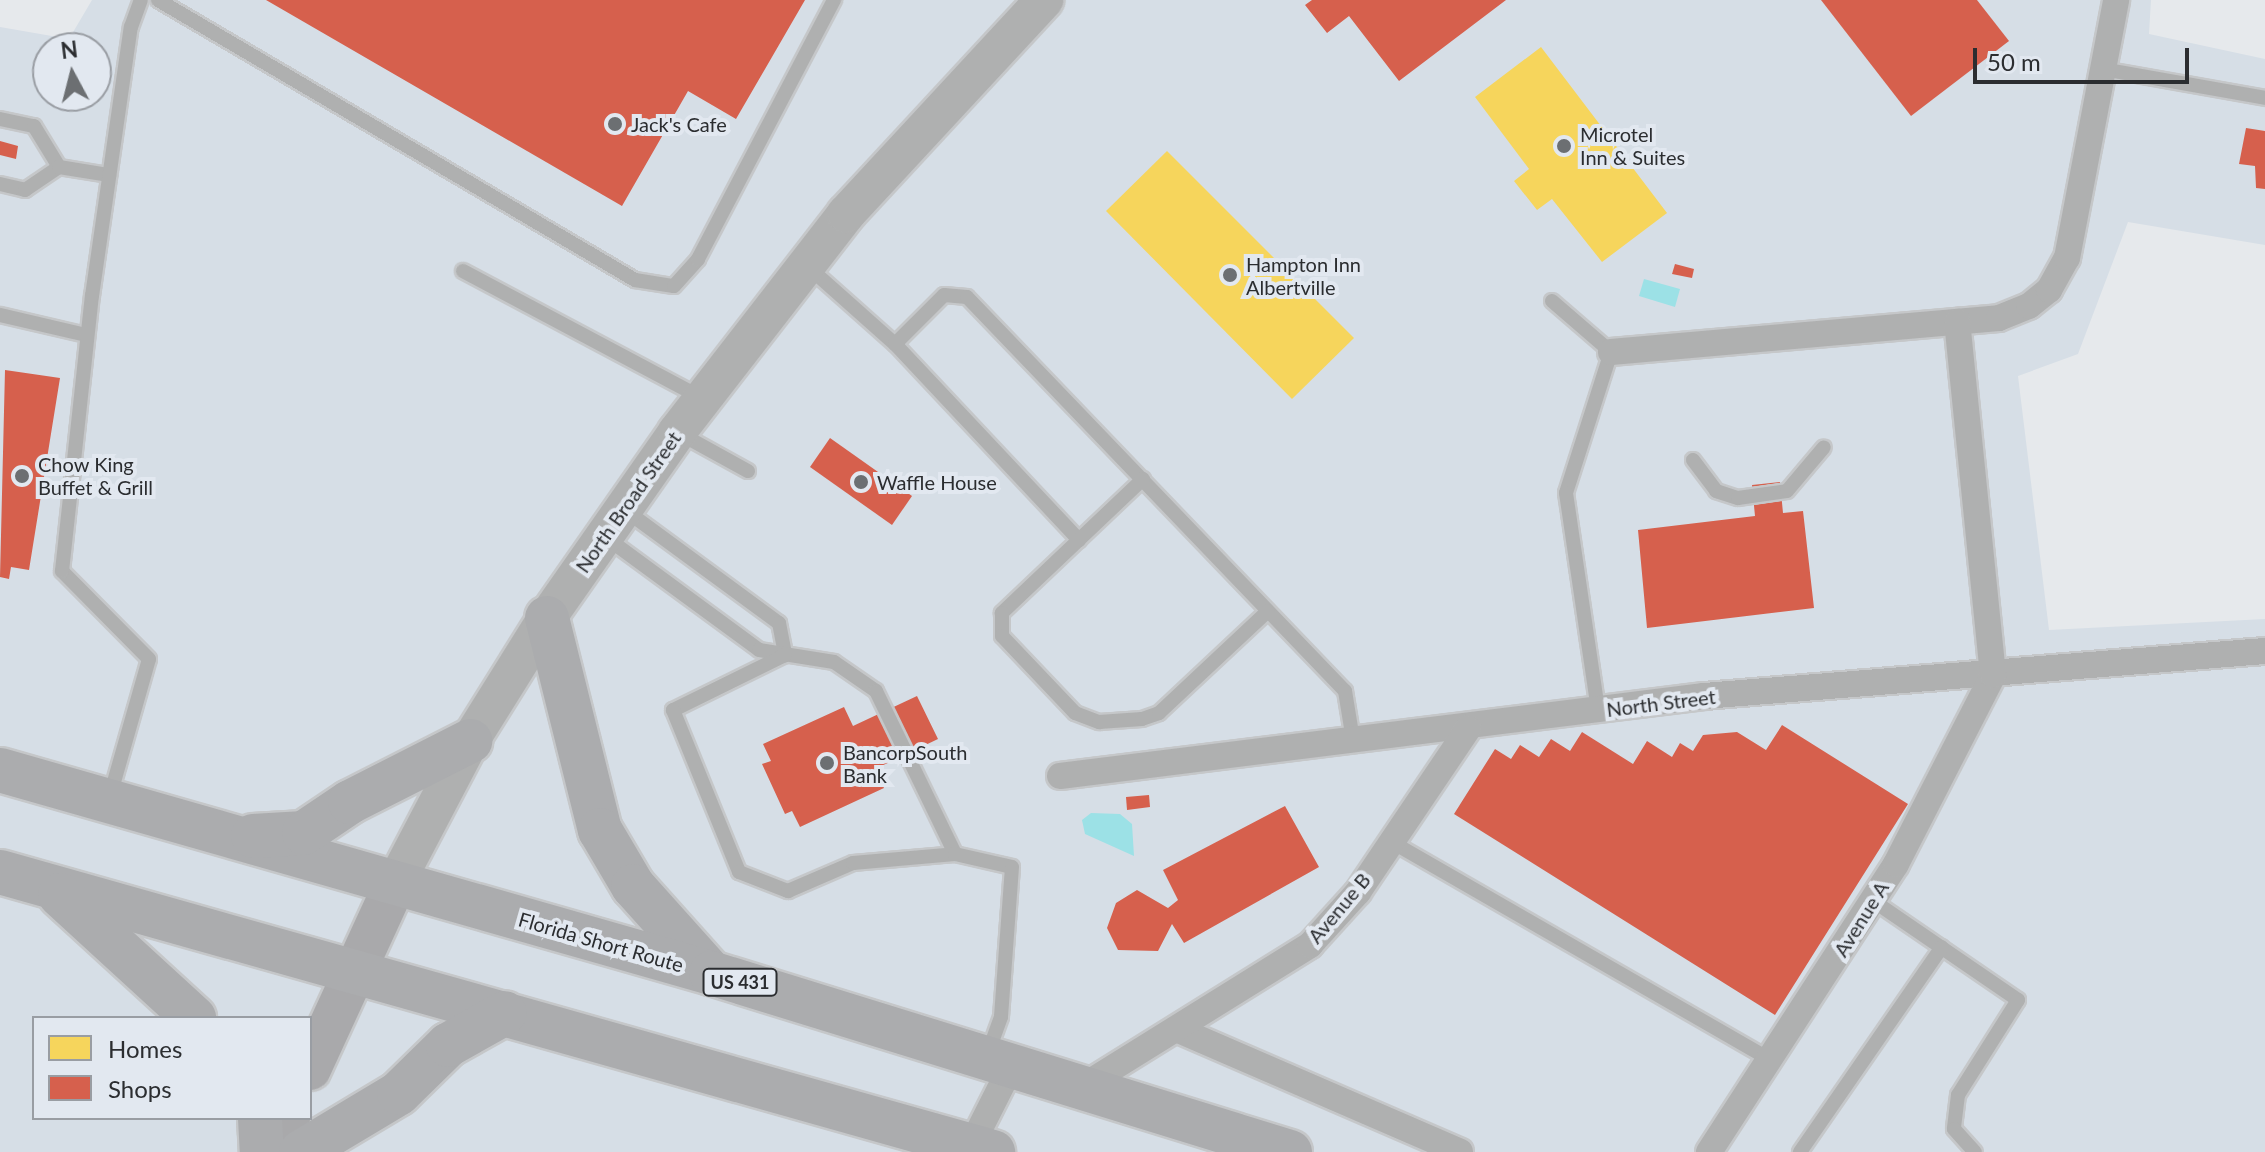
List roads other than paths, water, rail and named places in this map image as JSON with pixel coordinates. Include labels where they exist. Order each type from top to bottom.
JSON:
[{"type":"highway","points":[[547,618],[600,830],[633,886],[711,973]]},
{"type":"highway","points":[[238,837],[304,833],[350,802],[470,741]]},
{"type":"highway","name":"Florida Short Route","points":[[0,770],[711,973],[1290,1152]]},
{"type":"highway","points":[[0,872],[979,1150]]},
{"type":"highway","points":[[52,888],[192,1016]]},
{"type":"highway","points":[[301,1152],[399,1093],[448,1045],[505,1013]]},
{"type":"highway","points":[[260,1120],[262,1152]]},
{"type":"main road","name":"North Broad Street","points":[[312,1064],[352,972],[470,741],[547,618],[613,522],[702,398],[806,265],[1044,0]]},
{"type":"main road","points":[[274,1152],[288,1120]]},
{"type":"street","points":[[1611,352],[1957,322],[2029,306],[2059,274],[2116,0]]},
{"type":"street","points":[[1957,322],[1993,675]]},
{"type":"street","name":"North Street","points":[[1060,776],[1598,711],[2265,651]]},
{"type":"street","name":"Avenue A","points":[[1709,1152],[1872,900],[1947,775],[1993,675]]},
{"type":"street","name":"Avenue B","points":[[1082,1087],[1181,1031],[1310,945],[1390,841],[1468,729]]},
{"type":"street","points":[[1181,1031],[1460,1152]]},
{"type":"street","points":[[979,1150],[999,1061]]},
{"type":"lane","points":[[109,801],[149,659],[62,571],[86,335],[109,175],[141,0]]},
{"type":"lane","points":[[158,0],[635,280],[674,286],[698,259],[834,0]]},
{"type":"lane","points":[[2103,69],[2265,98]]},
{"type":"lane","points":[[0,119],[34,126],[59,167]]},
{"type":"lane","points":[[0,184],[25,190],[59,167],[109,175]]},
{"type":"lane","points":[[806,265],[895,344],[1079,540]]},
{"type":"lane","points":[[463,271],[702,398]]},
{"type":"lane","points":[[895,344],[944,295],[967,297],[1345,691],[1353,740]]},
{"type":"lane","points":[[1552,301],[1611,352],[1566,493],[1598,711]]},
{"type":"lane","points":[[0,315],[86,335]]},
{"type":"lane","points":[[677,432],[748,471]]},
{"type":"lane","points":[[1693,460],[1716,491],[1738,498],[1787,491],[1824,447]]},
{"type":"lane","points":[[1143,479],[1002,613],[1002,636],[1075,713],[1099,722],[1142,719],[1159,713],[1268,611]]},
{"type":"lane","points":[[613,522],[759,650],[834,662],[876,691],[955,854]]},
{"type":"lane","points":[[613,522],[779,623],[785,655]]},
{"type":"lane","points":[[785,655],[673,710],[739,872],[788,891],[853,863],[955,854],[1012,867],[999,1061]]},
{"type":"lane","points":[[1390,841],[1769,1059]]},
{"type":"lane","points":[[1872,900],[2018,1000],[1958,1095],[1954,1129],[1975,1152]]},
{"type":"lane","points":[[1800,1152],[1942,947]]},
{"type":"water","points":[[1644,279],[1680,289],[1675,307],[1639,296]]},
{"type":"water","points":[[1091,813],[1120,814],[1132,824],[1134,856],[1085,834],[1082,820]]},
{"type":"place","name":"Jack's Cafe","points":[[615,124]]},
{"type":"place","name":"Microtel Inn & Suites","points":[[1564,146]]},
{"type":"place","name":"Hampton Inn Albertville","points":[[1230,275]]},
{"type":"place","name":"Chow King Buffet & Grill","points":[[22,476]]},
{"type":"place","name":"Waffle House","points":[[861,482]]},
{"type":"place","name":"BancorpSouth Bank","points":[[827,763]]}]
